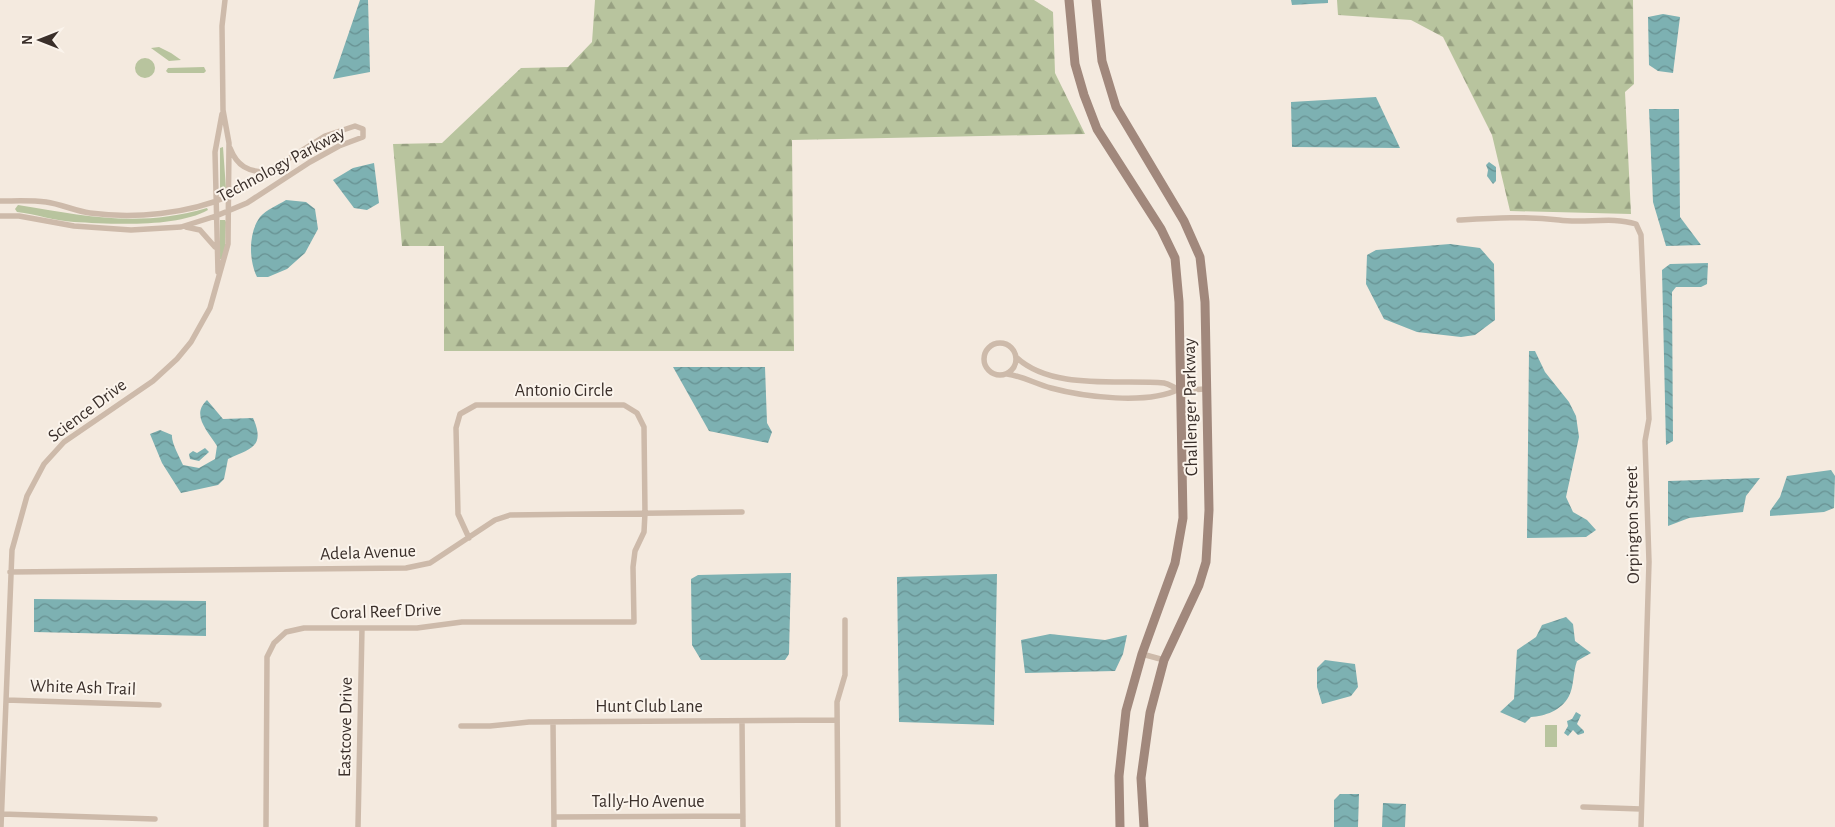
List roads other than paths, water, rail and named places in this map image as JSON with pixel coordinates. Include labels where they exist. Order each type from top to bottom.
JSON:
[{"type":"main road","name":"Challenger Parkway","points":[[1069,0],[1075,64],[1097,129],[1161,229],[1175,258],[1179,302],[1179,389],[1183,518],[1175,563],[1142,654],[1126,711],[1119,776],[1120,827]]},
{"type":"main road","name":"Challenger Parkway","points":[[1096,0],[1102,61],[1116,107],[1184,221],[1200,257],[1205,302],[1205,389],[1209,510],[1206,562],[1200,584],[1164,660],[1150,713],[1141,778],[1144,827]]},
{"type":"street","name":"Science Drive","points":[[1,827],[10,572],[16,531],[27,496],[44,464],[72,436],[153,381],[178,359],[191,342],[210,308],[228,244],[229,143],[223,110],[222,26],[225,0]]},
{"type":"street","name":"Science Drive","points":[[219,276],[216,249],[215,152],[223,110]]},
{"type":"street","name":"Technology Parkway","points":[[0,201],[46,202],[90,214],[131,216],[178,210],[216,202],[229,196],[325,136],[355,126],[363,129],[364,137],[339,146],[247,203],[216,216],[181,226],[131,230],[74,226],[19,216],[0,216]]},
{"type":"street","points":[[229,143],[234,157],[242,167],[256,172],[269,172]]},
{"type":"street","name":"Orpington Street","points":[[1459,220],[1535,216],[1559,220],[1622,220],[1636,224],[1641,235],[1649,419],[1645,441],[1649,562],[1640,827]]},
{"type":"street","points":[[181,226],[200,230],[216,249]]},
{"type":"street","points":[[1007,374],[1014,367],[1016,357],[1014,350],[1002,343],[991,345],[984,354],[984,364],[987,370],[996,375],[1007,374],[1049,387],[1095,395],[1167,395],[1179,389]]},
{"type":"street","points":[[1016,357],[1022,363],[1040,370],[1064,377],[1099,383],[1166,383],[1179,389],[1205,389]]},
{"type":"street","name":"Antonio Circle","points":[[469,538],[458,514],[456,428],[460,414],[476,405],[624,405],[637,413],[644,427],[644,532],[636,552],[633,567]]},
{"type":"street","name":"Adela Avenue","points":[[10,572],[406,568],[430,563],[495,520],[510,515],[742,512]]},
{"type":"street","name":"Coral Reef Drive","points":[[266,827],[267,657],[274,643],[286,632],[304,628],[417,628],[462,622],[634,622],[633,567]]},
{"type":"street","points":[[838,827],[837,720],[838,696],[845,676],[845,620]]},
{"type":"street","name":"Eastcove Drive","points":[[358,827],[362,628]]},
{"type":"street","points":[[1142,654],[1164,660]]},
{"type":"street","name":"White Ash Trail","points":[[6,700],[159,705]]},
{"type":"street","name":"Hunt Club Lane","points":[[461,726],[553,722],[837,720]]},
{"type":"street","points":[[742,721],[743,827]]},
{"type":"street","points":[[553,722],[554,827]]},
{"type":"street","points":[[1583,807],[1641,809]]},
{"type":"street","points":[[2,814],[155,820]]},
{"type":"street","name":"Tally-Ho Avenue","points":[[554,817],[742,816]]},
{"type":"water","points":[[360,0],[368,0],[370,72],[333,79]]},
{"type":"water","points":[[1291,0],[1328,0],[1328,3],[1292,5]]},
{"type":"water","points":[[1663,14],[1680,17],[1673,73],[1658,71],[1649,65],[1648,17]]},
{"type":"water","points":[[1376,97],[1400,148],[1292,147],[1291,102]]},
{"type":"water","points":[[1649,109],[1679,109],[1680,217],[1701,245],[1666,246],[1653,202]]},
{"type":"water","points":[[1489,162],[1496,167],[1496,181],[1493,184],[1487,176],[1488,170],[1486,165]]},
{"type":"water","points":[[374,163],[379,203],[367,210],[354,208],[333,180],[353,168]]},
{"type":"water","points":[[286,200],[306,202],[315,209],[318,229],[305,253],[287,269],[268,277],[257,277],[251,255],[253,231],[260,217],[265,212]]},
{"type":"water","points":[[1450,244],[1480,248],[1494,264],[1495,320],[1475,335],[1461,337],[1417,332],[1384,319],[1366,284],[1367,255],[1376,250]]},
{"type":"water","points":[[1708,263],[1707,284],[1701,287],[1676,287],[1672,292],[1673,441],[1666,445],[1662,270],[1670,264]]},
{"type":"water","points":[[1529,351],[1535,351],[1545,372],[1569,402],[1576,416],[1579,437],[1566,497],[1573,512],[1587,520],[1596,530],[1586,537],[1527,538]]},
{"type":"water","points":[[673,367],[765,367],[767,423],[772,432],[768,443],[709,431]]},
{"type":"water","points":[[207,400],[223,419],[253,418],[257,428],[257,441],[254,446],[228,459],[224,479],[218,485],[181,493],[162,463],[150,434],[160,430],[172,435],[174,446],[183,465],[199,468],[215,459],[217,446],[200,417],[202,406]]},
{"type":"water","points":[[205,448],[209,452],[199,461],[190,459],[189,454],[193,451],[197,453]]},
{"type":"water","points":[[1831,470],[1835,476],[1834,508],[1824,512],[1770,516],[1770,511],[1780,497],[1787,476]]},
{"type":"water","points":[[1760,478],[1746,496],[1743,512],[1689,518],[1668,526],[1668,481]]},
{"type":"water","points":[[791,573],[789,654],[785,660],[701,660],[692,645],[691,579],[698,575]]},
{"type":"water","points":[[997,574],[994,725],[899,722],[897,577]]},
{"type":"water","points":[[34,599],[206,601],[206,636],[34,632]]},
{"type":"water","points":[[1566,617],[1573,624],[1575,641],[1591,653],[1577,661],[1572,688],[1566,701],[1552,712],[1531,717],[1525,723],[1500,712],[1514,699],[1517,650],[1536,637],[1542,625]]},
{"type":"water","points":[[1050,634],[1105,640],[1127,635],[1123,654],[1115,671],[1025,673],[1021,640]]},
{"type":"water","points":[[1325,660],[1355,664],[1358,687],[1351,696],[1322,704],[1317,687],[1317,668]]},
{"type":"water","points":[[1576,712],[1581,715],[1577,724],[1584,733],[1578,735],[1573,730],[1568,736],[1564,733],[1568,726],[1567,721],[1572,719]]},
{"type":"water","points":[[1340,794],[1359,794],[1358,827],[1334,827],[1334,800]]},
{"type":"water","points":[[1383,803],[1406,804],[1405,827],[1382,827]]}]
